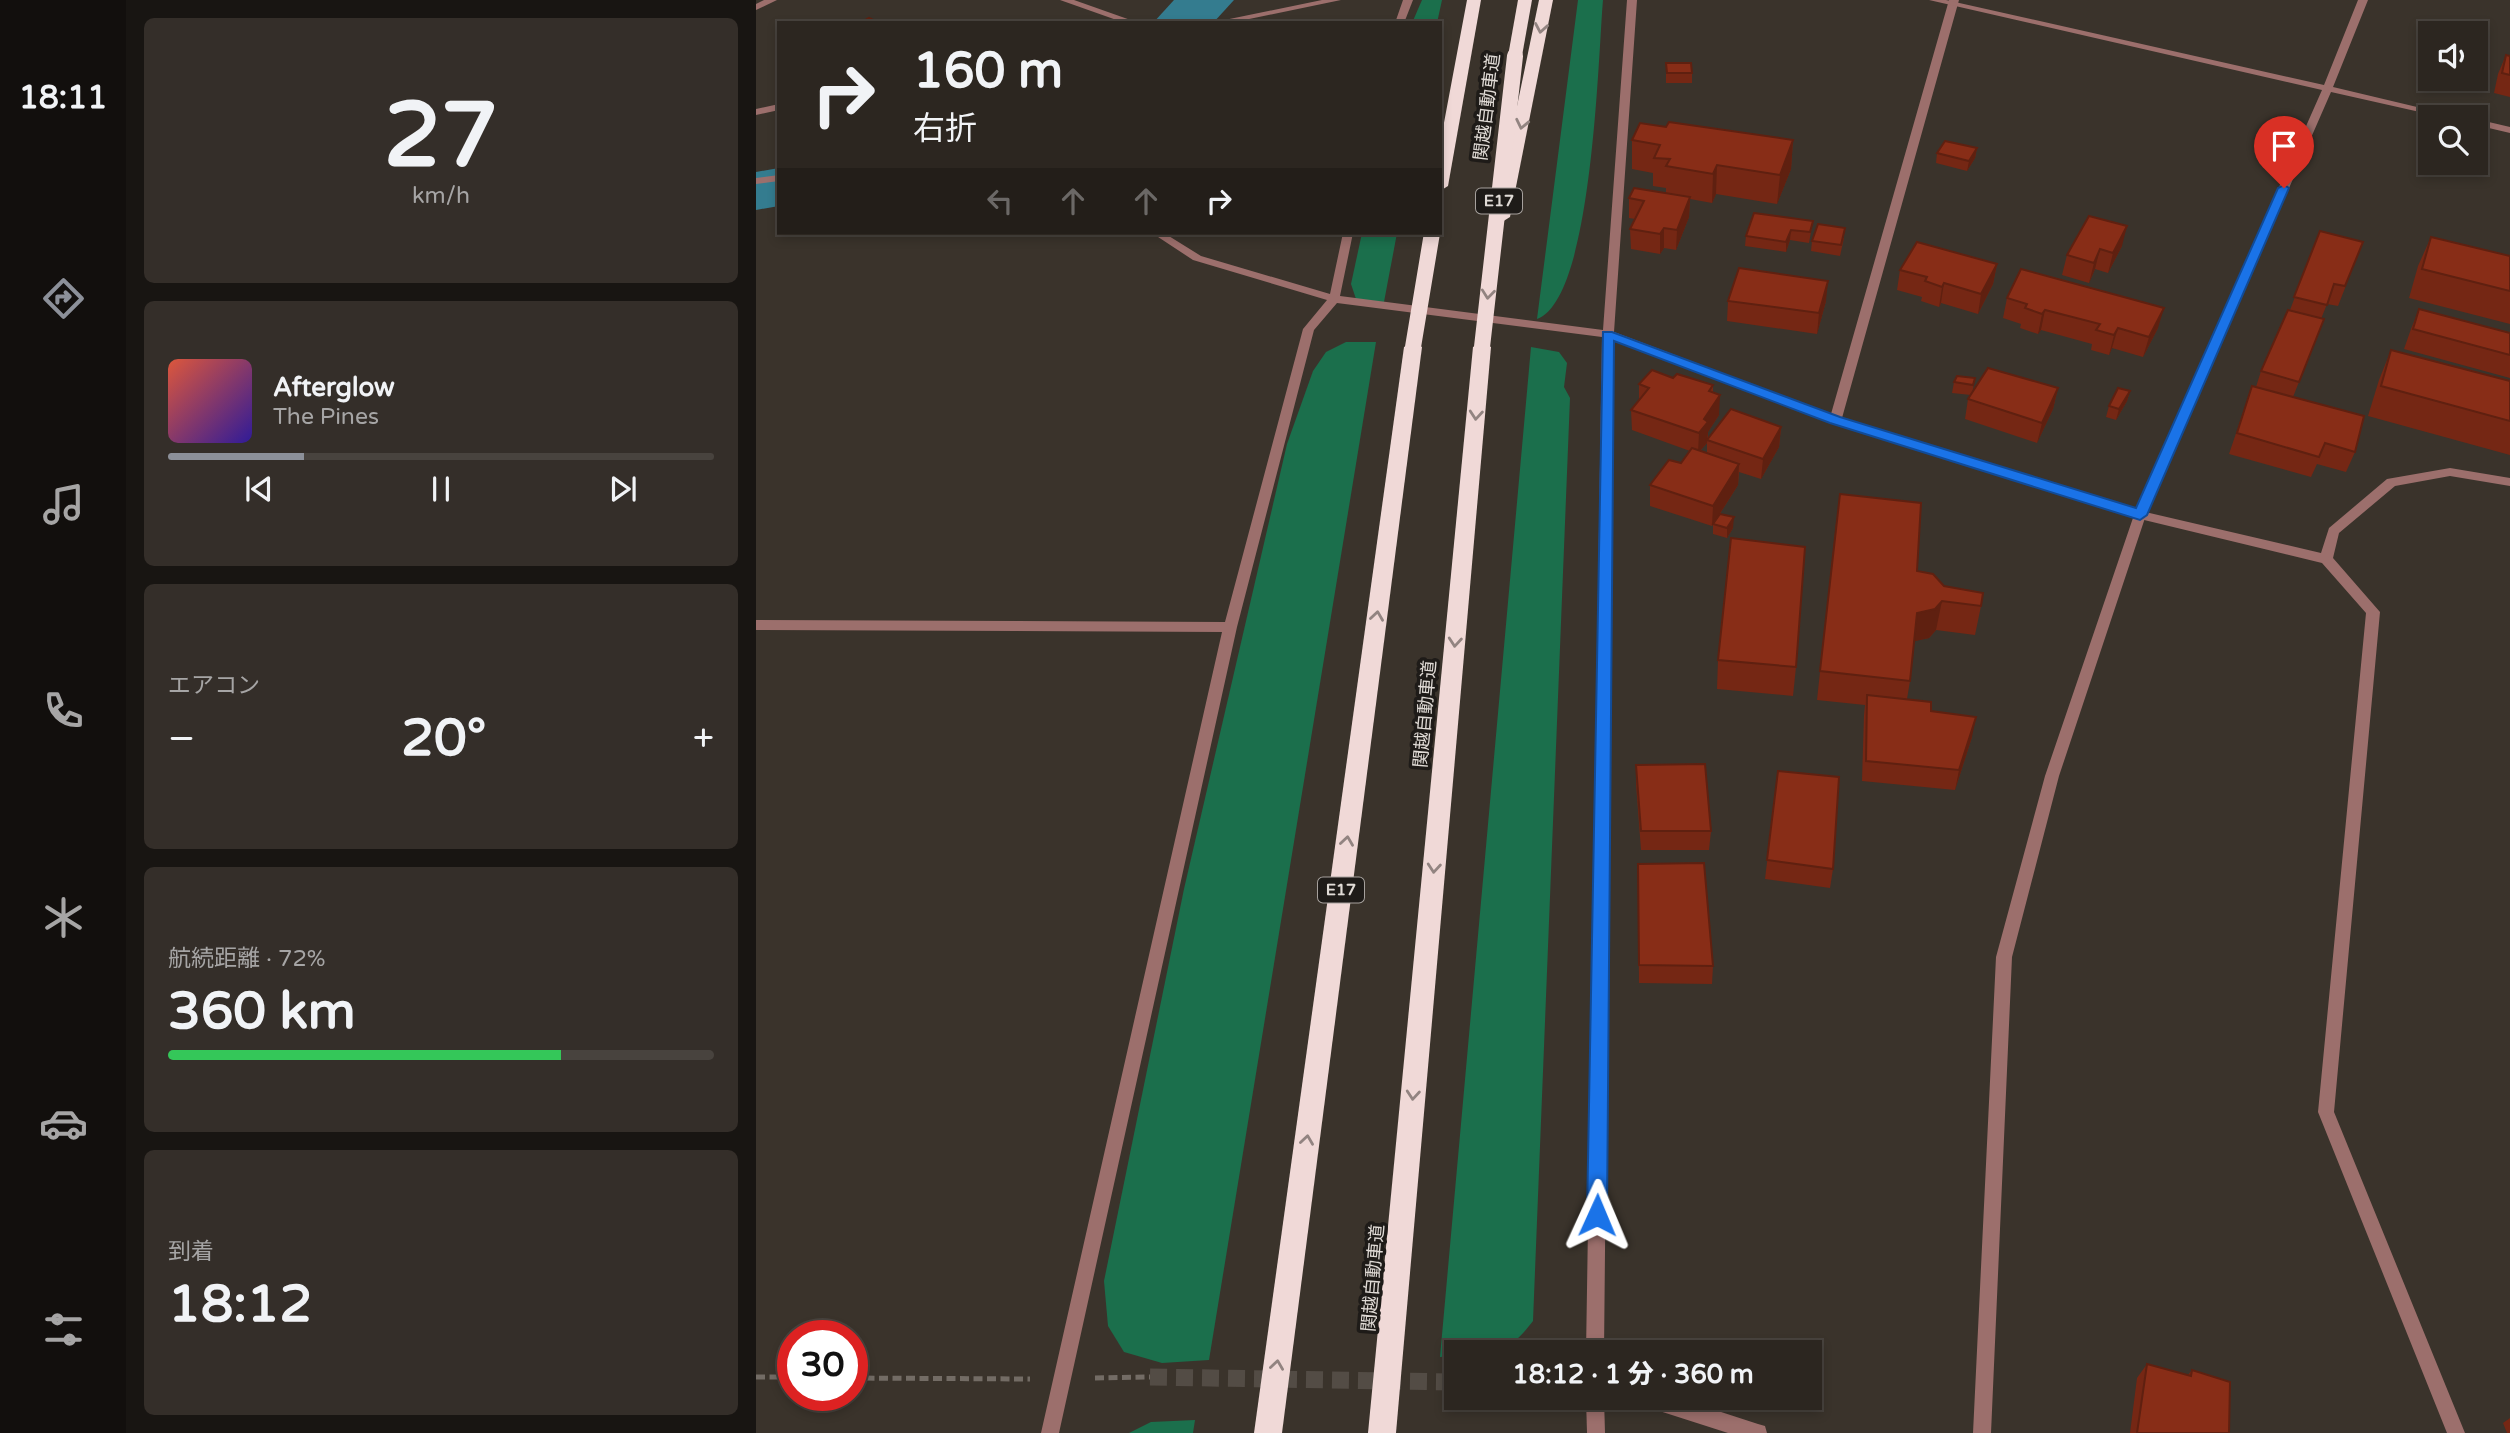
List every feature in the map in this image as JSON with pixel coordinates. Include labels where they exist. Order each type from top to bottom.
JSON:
[{"type":"highway","name":"関越自動車道","points":[[1442,174],[1474,0]]},
{"type":"highway","name":"関越自動車道","points":[[1382,1433],[1482,347],[1525,0]]},
{"type":"highway","points":[[1491,267],[1546,0]]},
{"type":"highway","name":"E17","points":[[1268,1433],[1413,347],[1432,235]]},
{"type":"street","points":[[756,7],[772,0]]},
{"type":"street","points":[[1065,0],[1129,21]]},
{"type":"street","points":[[1225,21],[1336,0]]},
{"type":"street","points":[[1400,21],[1408,0]]},
{"type":"street","points":[[1595,1340],[1608,334],[1632,0]]},
{"type":"street","points":[[1934,0],[1954,2],[2418,109]]},
{"type":"street","points":[[1982,1433],[2004,957],[2052,776],[2140,515],[2328,88],[2363,0]]},
{"type":"street","points":[[1835,420],[1954,2]]},
{"type":"street","points":[[756,112],[777,107]]},
{"type":"street","points":[[2488,125],[2510,130]]},
{"type":"street","points":[[756,181],[777,178]]},
{"type":"street","points":[[1160,235],[1197,258],[1334,299],[1608,334],[1835,420],[2140,515],[2326,559],[2372,612],[2326,1112],[2456,1433]]},
{"type":"street","points":[[1049,1433],[1230,627],[1309,329],[1334,299],[1348,235]]},
{"type":"street","points":[[2326,559],[2333,531],[2391,482],[2450,472],[2510,482]]},
{"type":"street","points":[[756,625],[1230,627]]},
{"type":"street","points":[[1595,1410],[1595,1433]]},
{"type":"street","points":[[1685,1410],[1758,1433]]},
{"type":"path","points":[[756,1377],[777,1377]]},
{"type":"path","points":[[868,1378],[1150,1377]]},
{"type":"green space","points":[[1422,0],[1442,0],[1437,21],[1413,21]]},
{"type":"green space","points":[[1578,0],[1603,0],[1589,174],[1581,225],[1570,269],[1556,302],[1537,319]]},
{"type":"green space","points":[[1362,235],[1397,235],[1384,302],[1356,299],[1351,284]]},
{"type":"green space","points":[[1346,342],[1376,342],[1209,1360],[1162,1363],[1124,1352],[1108,1326],[1104,1281],[1184,889],[1287,444],[1313,371],[1326,352]]},
{"type":"green space","points":[[1531,347],[1559,352],[1567,363],[1564,387],[1570,398],[1533,1321],[1516,1340],[1444,1340],[1444,1357],[1440,1357]]},
{"type":"green space","points":[[1195,1420],[1193,1433],[1129,1433],[1151,1422]]},
{"type":"building","points":[[2506,55],[2510,56],[2510,75],[2502,73]]},
{"type":"building","points":[[1666,63],[1691,63],[1692,73],[1667,73]]},
{"type":"building","points":[[1669,122],[1793,140],[1780,175],[1717,165],[1713,174],[1666,166],[1670,159],[1654,158],[1660,145],[1632,140],[1640,123],[1666,127]]},
{"type":"building","points":[[1945,141],[1977,148],[1969,161],[1937,153]]},
{"type":"building","points":[[1634,188],[1690,197],[1677,230],[1664,228],[1660,234],[1630,229],[1644,201],[1629,198]]},
{"type":"building","points":[[1754,213],[1813,221],[1810,232],[1791,230],[1786,242],[1746,236]]},
{"type":"building","points":[[2089,216],[2127,226],[2113,253],[2100,249],[2094,263],[2067,255]]},
{"type":"building","points":[[1818,224],[1845,228],[1841,245],[1812,241]]},
{"type":"building","points":[[2320,231],[2363,242],[2345,286],[2334,284],[2327,305],[2294,297]]},
{"type":"building","points":[[2431,237],[2510,256],[2510,291],[2422,269]]},
{"type":"building","points":[[1917,242],[1997,264],[1981,294],[1944,283],[1942,287],[1925,281],[1927,277],[1900,270]]},
{"type":"building","points":[[1739,268],[1828,281],[1819,313],[1728,301]]},
{"type":"building","points":[[2021,269],[2164,308],[2149,337],[2118,328],[2114,335],[2096,330],[2100,324],[2045,310],[2042,314],[2025,308],[2027,304],[2007,298]]},
{"type":"building","points":[[2419,309],[2510,333],[2510,355],[2413,329]]},
{"type":"building","points":[[2288,310],[2324,319],[2299,382],[2261,371]]},
{"type":"building","points":[[2391,350],[2510,381],[2510,421],[2381,386]]},
{"type":"building","points":[[1988,368],[2058,388],[2042,423],[1968,399]]},
{"type":"building","points":[[1652,370],[1673,378],[1677,374],[1713,385],[1709,391],[1720,395],[1704,419],[1708,422],[1699,433],[1631,410],[1649,388],[1639,384]]},
{"type":"building","points":[[1957,376],[1975,378],[1973,385],[1954,382]]},
{"type":"building","points":[[2252,386],[2364,416],[2355,452],[2325,443],[2319,457],[2237,433]]},
{"type":"building","points":[[2118,388],[2130,391],[2119,409],[2109,406]]},
{"type":"building","points":[[1731,409],[1781,427],[1763,459],[1707,440]]},
{"type":"building","points":[[1692,448],[1739,464],[1713,506],[1650,485],[1669,460],[1681,463]]},
{"type":"building","points":[[1840,494],[1921,503],[1917,571],[1933,574],[1944,586],[1983,593],[1981,606],[1942,601],[1935,609],[1917,613],[1910,681],[1820,671]]},
{"type":"building","points":[[1720,514],[1734,517],[1727,528],[1713,524]]},
{"type":"building","points":[[1731,538],[1805,547],[1796,667],[1718,660]]},
{"type":"building","points":[[1867,695],[1931,702],[1931,711],[1976,717],[1959,770],[1866,761]]},
{"type":"building","points":[[1705,764],[1711,831],[1641,831],[1636,765]]},
{"type":"building","points":[[1778,771],[1839,777],[1833,869],[1767,860]]},
{"type":"building","points":[[1704,863],[1713,966],[1639,965],[1638,864]]},
{"type":"building","points":[[2147,1364],[2191,1376],[2192,1370],[2230,1382],[2229,1433],[2137,1433]]},
{"type":"waterway","points":[[1182,21],[1207,0]]},
{"type":"waterway","points":[[756,191],[777,187]]},
{"type":"tunnel","points":[[1150,1377],[1444,1382]]},
{"type":"route","points":[[1597,1215],[1608,334],[1835,420],[2140,515],[2284,188]]}]
